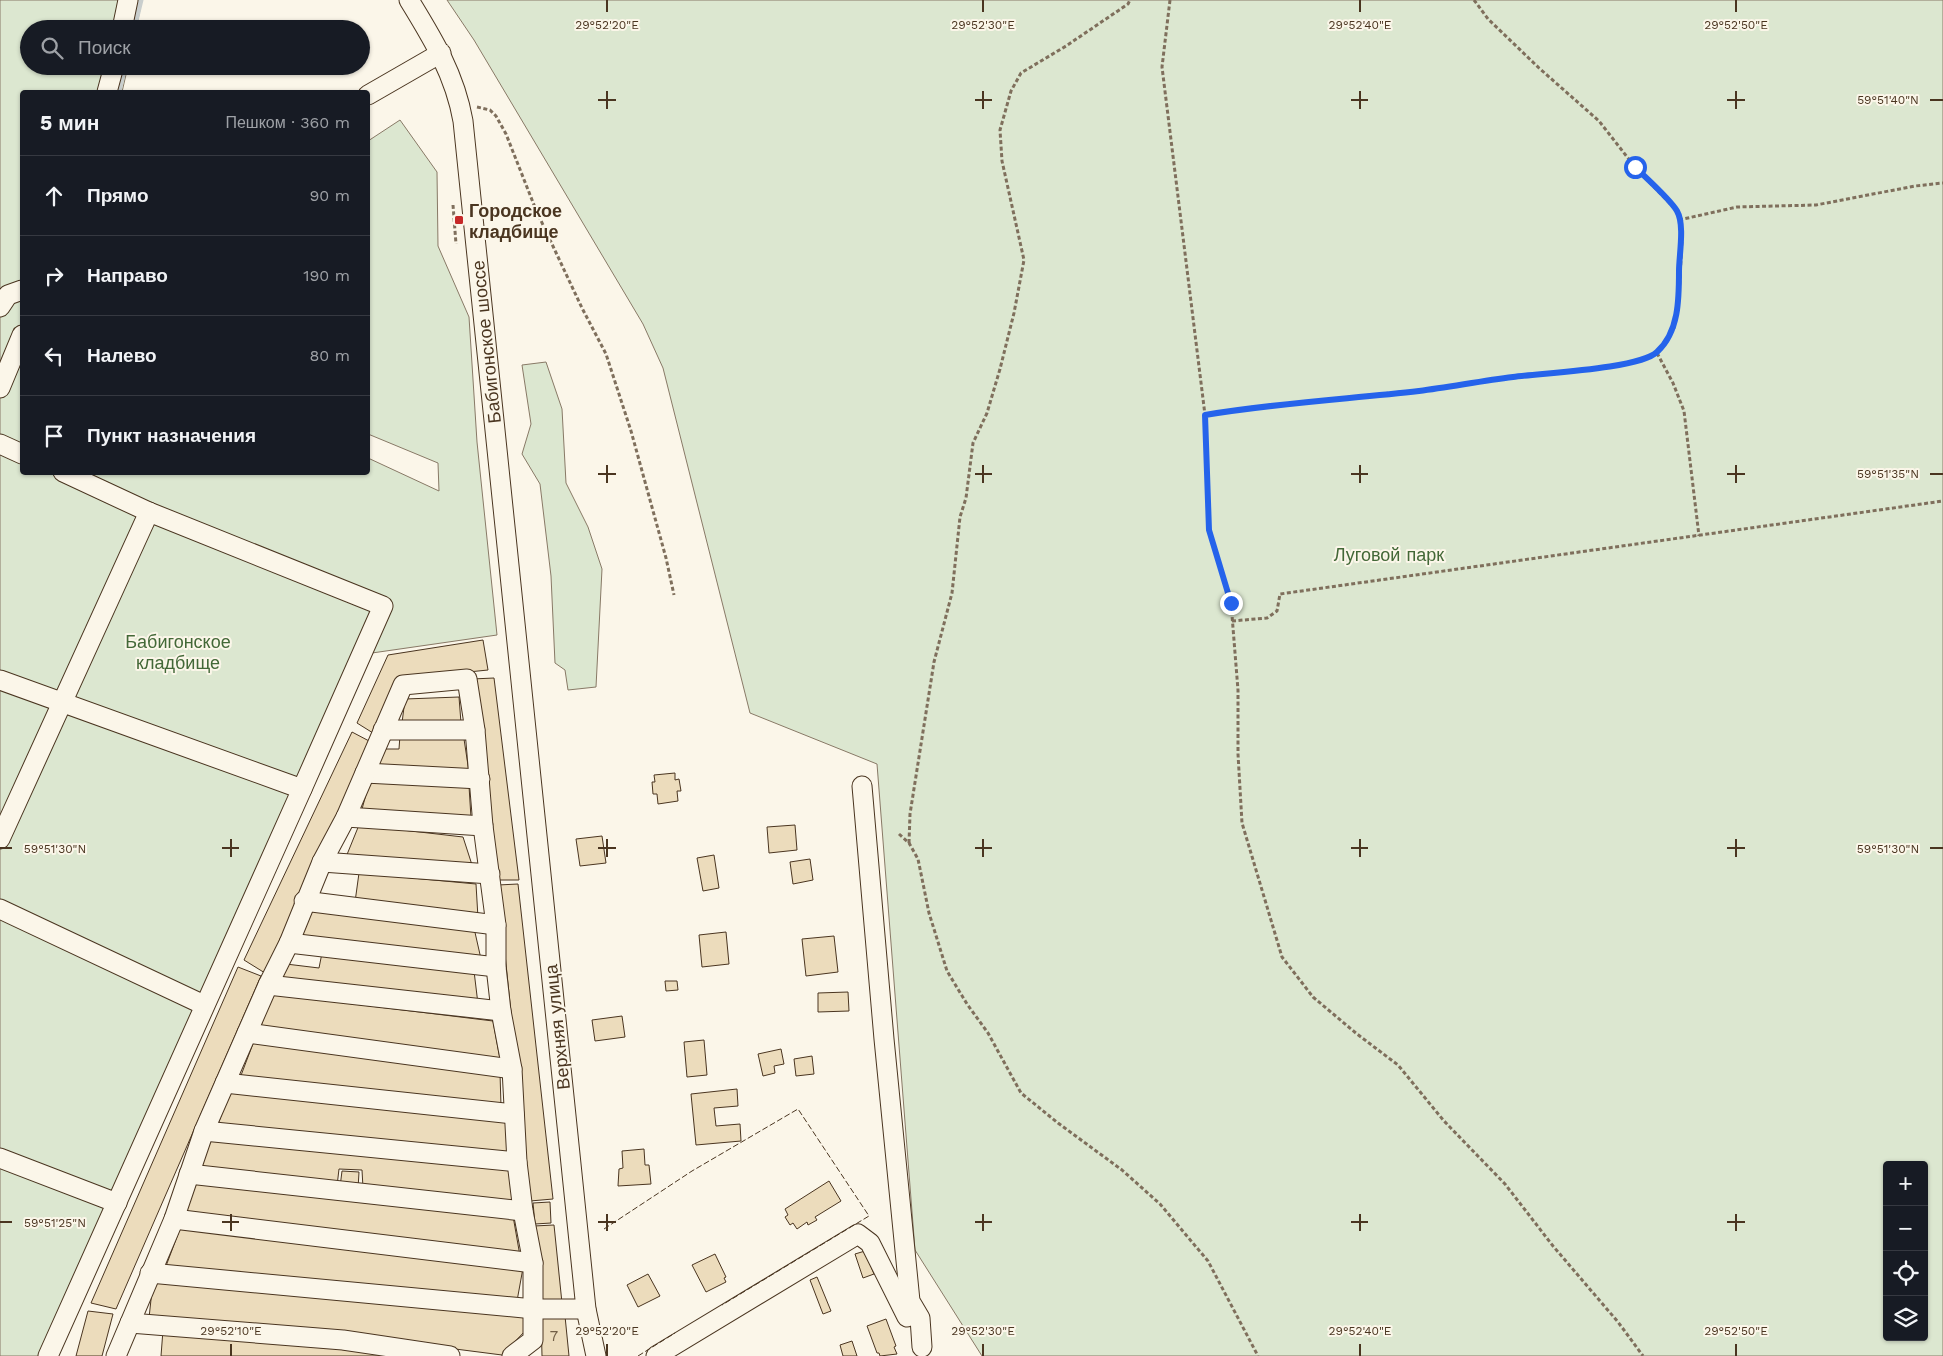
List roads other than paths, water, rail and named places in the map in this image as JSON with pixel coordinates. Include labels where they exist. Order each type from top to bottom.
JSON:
[{"type":"street","points":[[124,20],[128,0]]},
{"type":"street","name":"Бабигонское шоссе","points":[[409,0],[441,53],[460,102],[523,696]]},
{"type":"street","points":[[370,94],[441,53]]},
{"type":"street","points":[[108,90],[112,75]]},
{"type":"street","points":[[0,284],[6,287],[20,286]]},
{"type":"street","points":[[0,307],[8,295],[20,291]]},
{"type":"street","points":[[0,388],[20,340]]},
{"type":"street","points":[[0,444],[20,453]]},
{"type":"street","points":[[48,1356],[382,606],[149,512],[69,475]]},
{"type":"street","points":[[0,840],[149,512]]},
{"type":"street","points":[[116,1356],[174,1219],[204,1131],[268,985],[289,942],[304,901],[346,817],[403,685],[466,679],[475,730],[483,826],[496,924],[496,966],[501,1011],[512,1069],[523,1211],[533,1263],[533,1340],[512,1356]]},
{"type":"street","points":[[0,680],[62,704],[302,789]]},
{"type":"street","name":"Верхняя улица","points":[[523,696],[586,1309],[596,1356]]},
{"type":"street","points":[[383,730],[475,730]]},
{"type":"street","points":[[365,773],[480,779]]},
{"type":"street","points":[[862,786],[885,1049],[910,1301],[920,1318],[924,1351]]},
{"type":"street","points":[[346,817],[483,826]]},
{"type":"street","points":[[322,862],[490,874]]},
{"type":"street","points":[[304,901],[496,924]]},
{"type":"street","points":[[0,910],[204,1005]]},
{"type":"street","points":[[289,942],[496,966]]},
{"type":"street","points":[[268,985],[501,1011]]},
{"type":"street","points":[[247,1032],[512,1069]]},
{"type":"street","points":[[225,1083],[514,1114]]},
{"type":"street","points":[[204,1131],[518,1162]]},
{"type":"street","points":[[0,1158],[117,1203]]},
{"type":"street","points":[[190,1174],[523,1211]]},
{"type":"street","points":[[174,1219],[533,1263]]},
{"type":"street","points":[[656,1356],[858,1234],[870,1243],[924,1351]]},
{"type":"street","points":[[150,1273],[534,1309],[586,1309]]},
{"type":"street","points":[[130,1323],[343,1340],[450,1356]]},
{"type":"waterway","points":[[136,20],[141,0]]},
{"type":"waterway","points":[[119,90],[123,75]]},
{"type":"place","name":"Городское кладбище","points":[[459,220]]},
{"type":"park label","name":"Луговой парк","points":[[1389,554]]},
{"type":"park label","name":"Бабигонское кладбище","points":[[178,651]]}]
